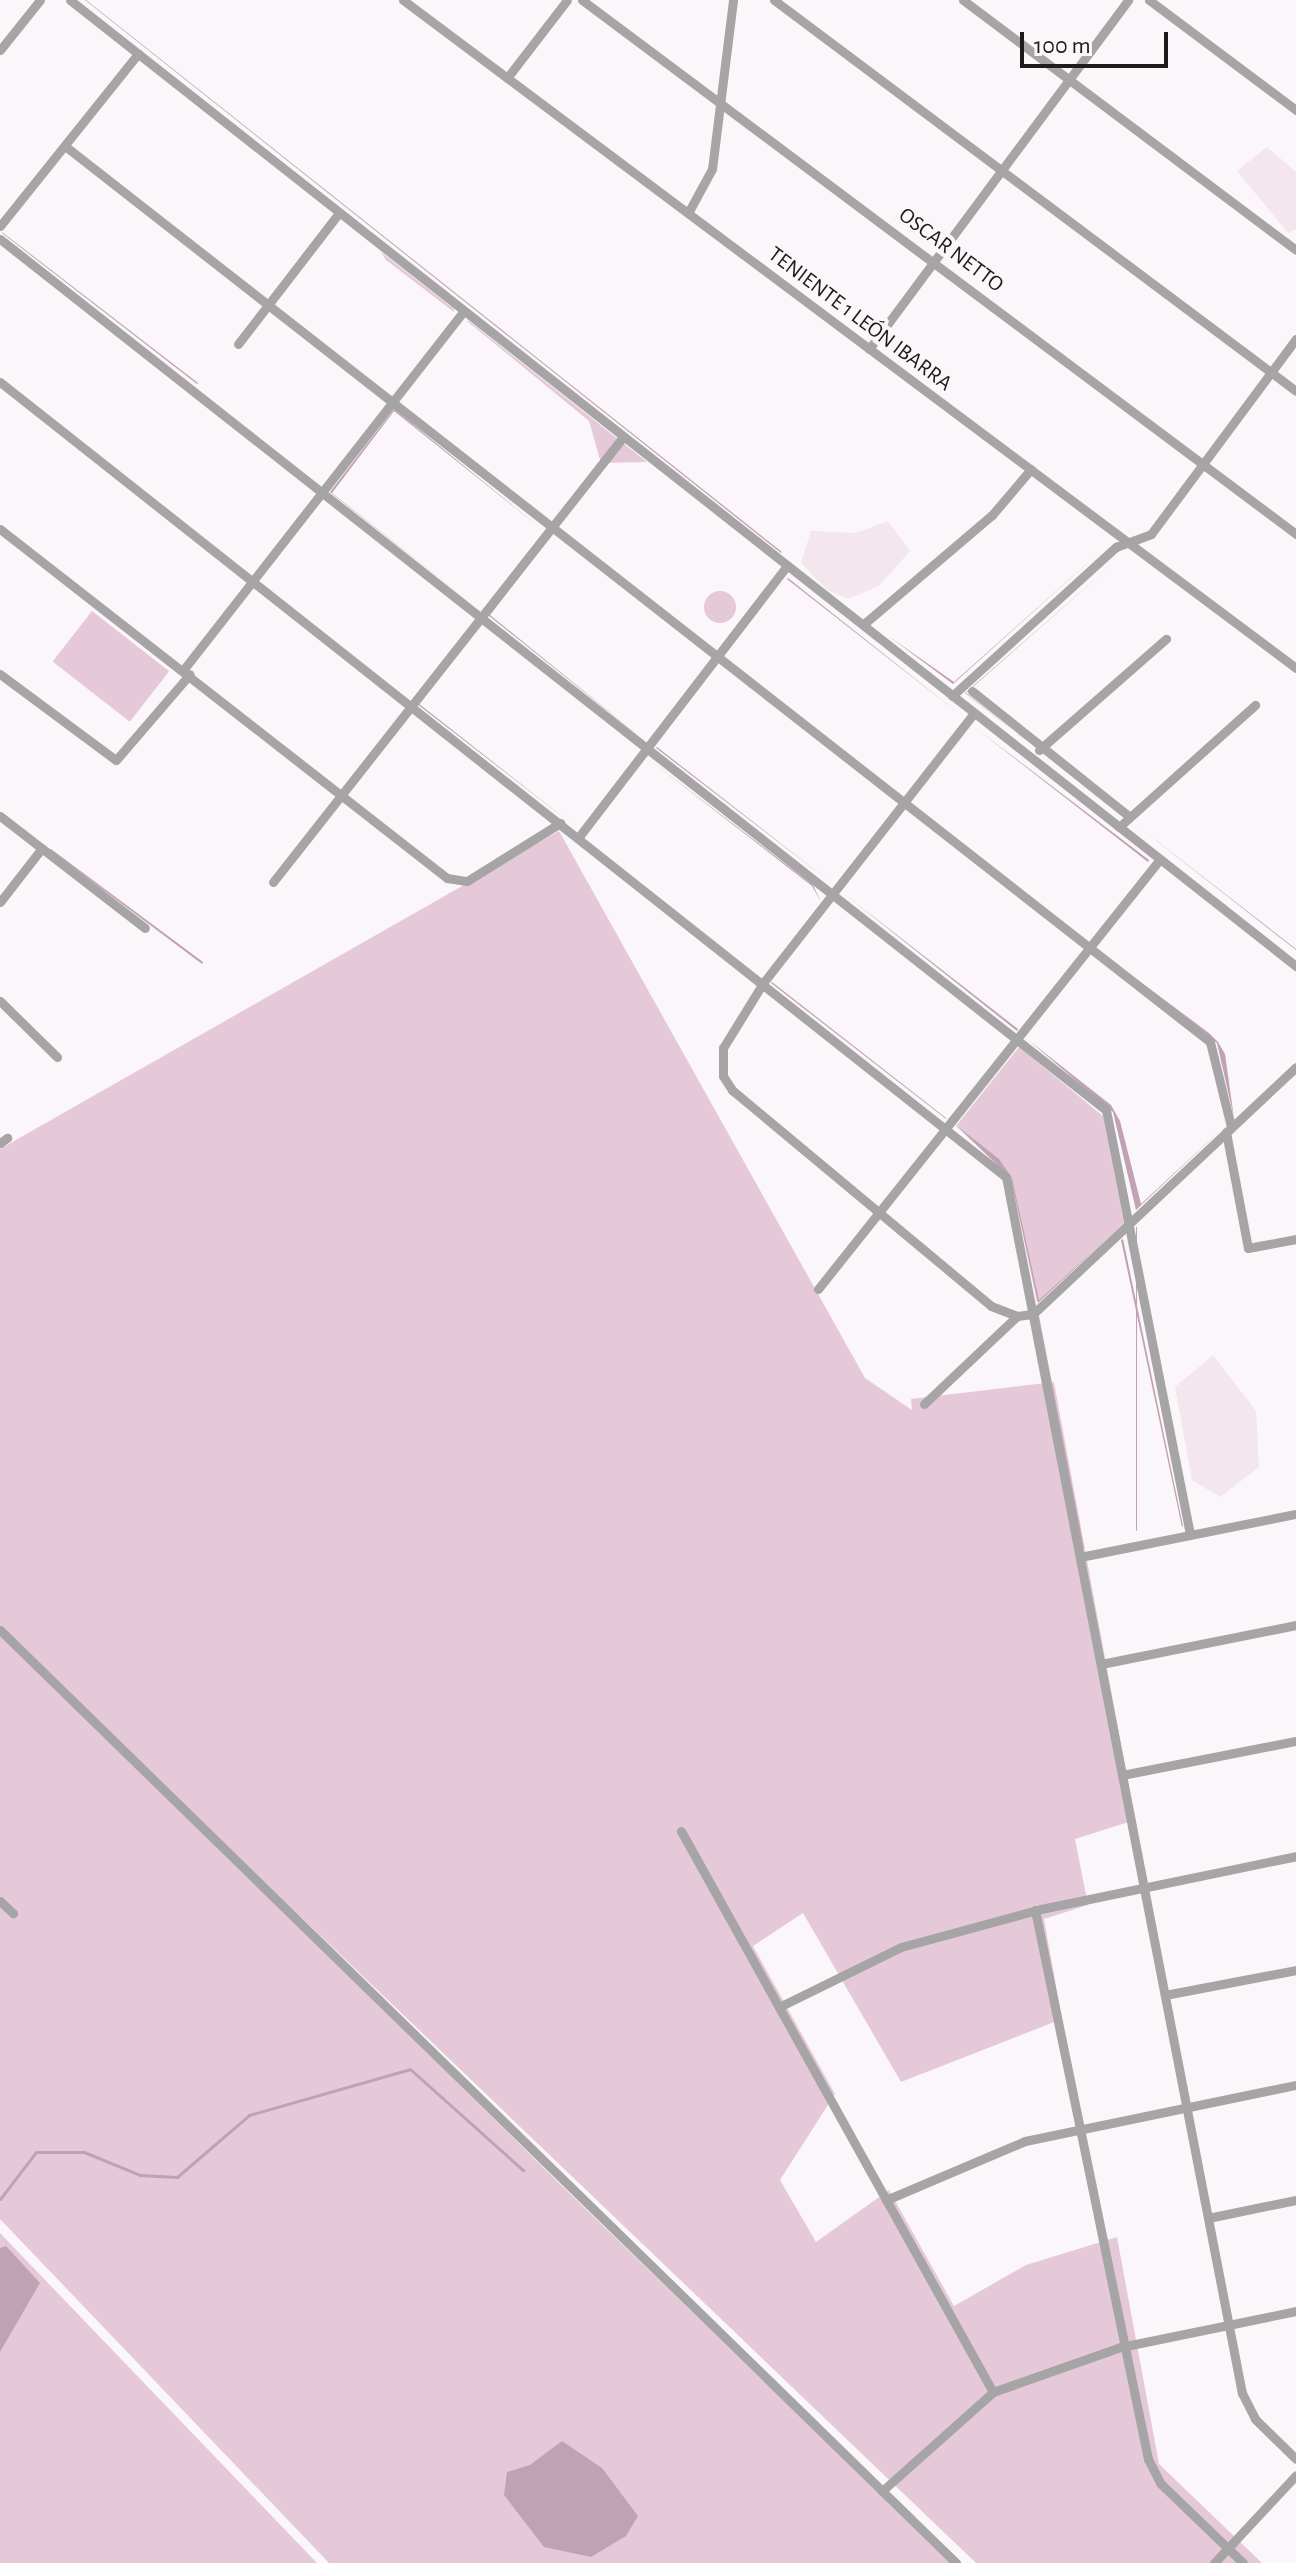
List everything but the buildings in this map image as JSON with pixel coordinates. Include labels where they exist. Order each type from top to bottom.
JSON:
[{"type":"street","points":[[0,50],[40,0]]},
{"type":"street","points":[[70,0],[787,566],[865,623],[952,696],[1296,966]]},
{"type":"street","name":"TENIENTE 1 LEÓN IBARRA","points":[[403,0],[1296,668]]},
{"type":"street","points":[[507,78],[567,0]]},
{"type":"street","name":"OSCAR NETTO","points":[[582,0],[933,258],[1296,534]]},
{"type":"street","points":[[688,213],[712,169],[733,0]]},
{"type":"street","points":[[774,0],[1296,391]]},
{"type":"street","points":[[963,0],[1296,250]]},
{"type":"street","points":[[869,349],[933,258],[1128,0]]},
{"type":"street","points":[[1149,0],[1296,110]]},
{"type":"street","points":[[0,226],[138,54]]},
{"type":"street","points":[[65,146],[1210,1042],[1248,1248],[1296,1239]]},
{"type":"street","points":[[238,344],[339,213]]},
{"type":"street","points":[[0,239],[1106,1110],[1132,1221],[1190,1535]]},
{"type":"street","points":[[0,674],[120,760],[253,582],[464,311]]},
{"type":"street","points":[[952,696],[968,688],[1129,543],[1151,534],[1296,339]]},
{"type":"street","points":[[0,382],[948,1126],[1006,1177],[1229,2325],[1248,2406],[1296,2459]]},
{"type":"street","points":[[273,882],[623,437]]},
{"type":"street","points":[[865,623],[992,515],[1031,469]]},
{"type":"street","points":[[0,529],[457,882],[560,823]]},
{"type":"street","points":[[578,838],[787,566]]},
{"type":"street","points":[[1030,757],[1166,639]]},
{"type":"street","points":[[968,688],[1130,817]]},
{"type":"street","points":[[1119,827],[1255,705]]},
{"type":"street","points":[[974,713],[835,895],[763,983],[723,1048],[723,1076],[877,1215],[991,1306],[1017,1316],[1033,1314],[1296,1067]]},
{"type":"street","points":[[0,816],[145,928]]},
{"type":"street","points":[[0,902],[42,848]]},
{"type":"street","points":[[818,1289],[1160,859]]},
{"type":"street","points":[[0,1001],[57,1057]]},
{"type":"street","points":[[924,1404],[1017,1316]]},
{"type":"street","points":[[1080,1557],[1296,1514]]},
{"type":"street","points":[[1101,1664],[1296,1625]]},
{"type":"street","points":[[0,1630],[956,2563]]},
{"type":"street","points":[[1122,1775],[1296,1741]]},
{"type":"street","points":[[681,1831],[993,2392]]},
{"type":"street","points":[[779,2007],[901,1947],[1035,1910],[1296,1856]]},
{"type":"street","points":[[0,1901],[13,1913]]},
{"type":"street","points":[[1035,1910],[1121,2347],[1154,2475],[1243,2563]]},
{"type":"street","points":[[1165,1995],[1296,1970]]},
{"type":"street","points":[[886,2200],[996,2149],[1296,2085]]},
{"type":"street","points":[[1208,2218],[1296,2200]]},
{"type":"street","points":[[882,2491],[993,2392],[1121,2347],[1296,2311]]},
{"type":"street","points":[[1214,2563],[1296,2475]]},
{"type":"shaded area","points":[[86,0],[782,552],[781,553]]},
{"type":"shaded area","points":[[1267,147],[1296,172],[1296,229],[1288,233],[1237,171]]},
{"type":"shaded area","points":[[2,232],[198,383],[197,384]]},
{"type":"shaded area","points":[[381,252],[454,309],[454,312],[386,260]]},
{"type":"shaded area","points":[[467,321],[647,462],[601,463],[589,421]]},
{"type":"shaded area","points":[[394,409],[543,530],[394,411],[332,493],[480,610],[330,492]]},
{"type":"shaded area","points":[[888,521],[910,551],[879,586],[848,599],[827,590],[801,563],[811,531],[856,533]]},
{"type":"shaded area","points":[[549,538],[490,615],[644,740],[488,615]]},
{"type":"shaded area","points":[[1112,541],[953,684],[887,635],[954,682]]},
{"type":"shaded area","points":[[1124,554],[966,693],[1030,744],[965,693]]},
{"type":"shaded area","points":[[788,578],[962,716],[787,579]]},
{"type":"shaded area","points":[[720,591],[731,596],[736,607],[731,618],[720,623],[709,618],[704,607],[709,596]]},
{"type":"shaded area","points":[[92,611],[169,671],[130,722],[53,661]]},
{"type":"shaded area","points":[[418,703],[577,828],[417,704]]},
{"type":"shaded area","points":[[973,726],[1149,860],[1148,862]]},
{"type":"shaded area","points":[[657,747],[833,884],[656,748]]},
{"type":"shaded area","points":[[647,758],[813,885],[821,902],[812,886]]},
{"type":"shaded area","points":[[1135,824],[1296,949],[1296,950]]},
{"type":"shaded area","points":[[559,831],[865,1378],[912,1410],[911,1399],[1054,1382],[1135,1820],[1075,1839],[1088,1905],[1044,1919],[1062,2019],[901,2082],[803,1913],[753,1946],[835,2094],[780,2180],[816,2242],[889,2190],[954,2306],[1026,2265],[1117,2237],[1159,2464],[1262,2563],[976,2563],[0,1629],[0,1149]]},
{"type":"shaded area","points":[[50,850],[203,962],[202,964]]},
{"type":"shaded area","points":[[843,893],[1018,1029],[1017,1031]]},
{"type":"shaded area","points":[[1099,951],[1218,1042],[1225,1054],[1234,1118],[1217,1043]]},
{"type":"shaded area","points":[[771,983],[946,1118],[946,1119]]},
{"type":"shaded area","points":[[1027,1039],[1111,1105],[1120,1121],[1141,1204],[1226,1125],[1136,1210],[1113,1112]]},
{"type":"shaded area","points":[[1019,1047],[1103,1116],[1124,1223],[1037,1302],[1011,1178],[956,1126]]},
{"type":"shaded area","points":[[957,1126],[999,1159],[1012,1178],[1039,1300],[1123,1224],[1038,1303],[1011,1178]]},
{"type":"shaded area","points":[[1136,1227],[1137,1227],[1137,1531]]},
{"type":"shaded area","points":[[1121,1240],[1183,1526],[1182,1527]]},
{"type":"shaded area","points":[[1037,1316],[1039,1316],[1083,1549]]},
{"type":"shaded area","points":[[1213,1355],[1256,1411],[1259,1467],[1220,1497],[1192,1480],[1175,1387]]},
{"type":"shaded area","points":[[0,1631],[560,2184],[951,2563],[329,2563],[0,2219]]},
{"type":"shaded area","points":[[0,2233],[317,2563],[0,2563]]},
{"type":"shaded area","points":[[6,2246],[40,2283],[0,2352],[0,2248]]},
{"type":"shaded area","points":[[562,2441],[602,2468],[638,2516],[626,2536],[591,2557],[544,2547],[504,2495],[507,2472],[530,2465]]},
{"type":"waterway","points":[[0,2199],[36,2152],[84,2152],[140,2175],[177,2177],[249,2115],[410,2069],[523,2170]]}]
